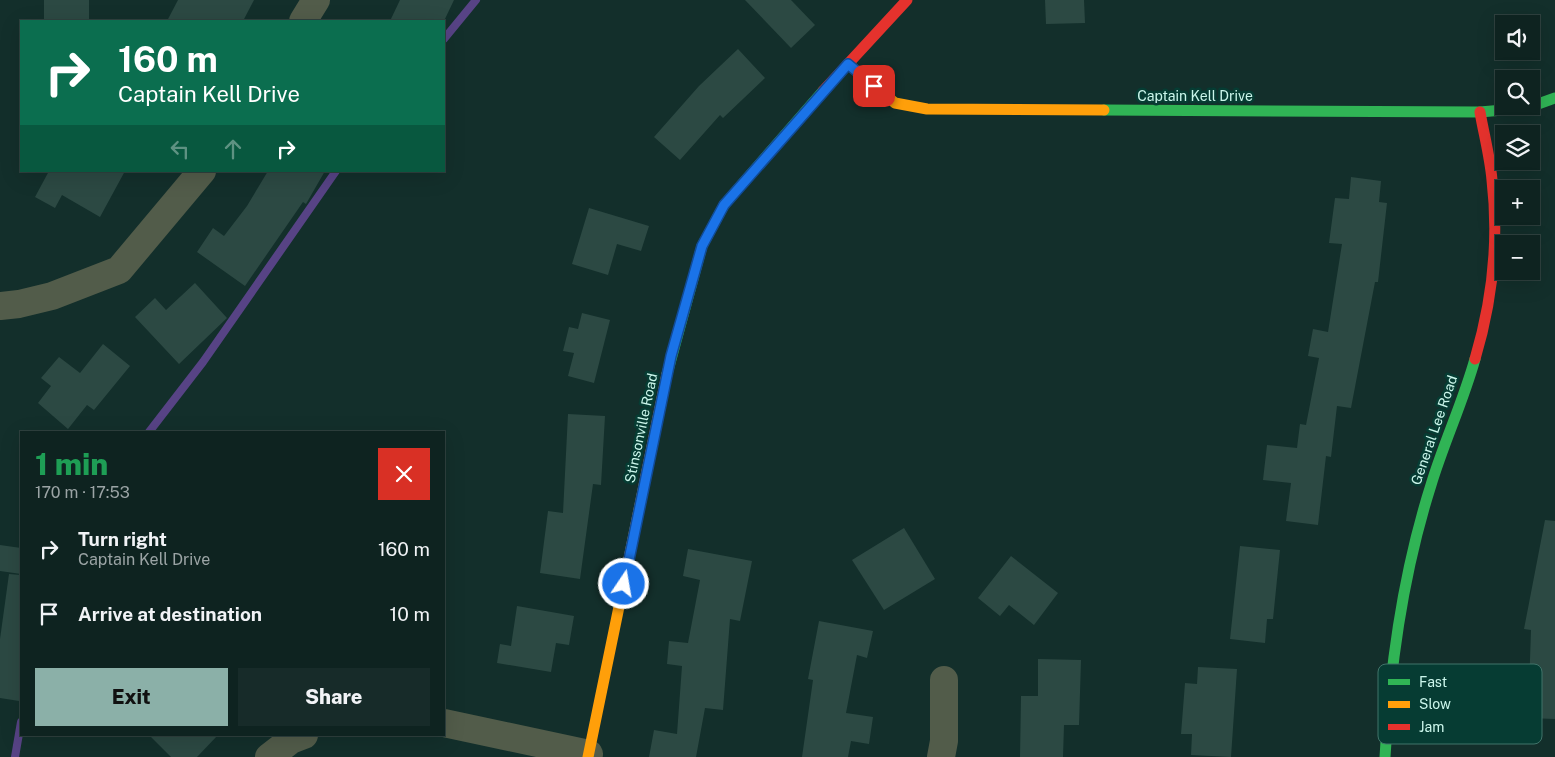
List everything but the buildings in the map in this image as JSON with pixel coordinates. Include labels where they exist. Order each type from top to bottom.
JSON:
[{"type":"street","points":[[304,20],[316,0]]},
{"type":"street","name":"Stinsonville Road","points":[[589,756],[671,356],[702,246],[724,205],[907,0]]},
{"type":"street","name":"Captain Kell Drive","points":[[848,64],[895,102],[927,110],[1480,112],[1527,108],[1555,98]]},
{"type":"street","name":"General Lee Road","points":[[1392,664],[1396,630],[1412,547],[1432,481],[1468,379],[1483,329],[1490,294],[1493,261],[1492,180],[1480,112]]},
{"type":"street","points":[[0,306],[19,304],[52,296],[119,270],[201,172]]},
{"type":"street","points":[[941,757],[944,741],[944,680]]},
{"type":"street","points":[[445,723],[589,756]]},
{"type":"street","points":[[269,757],[291,740],[301,736]]},
{"type":"street","name":"General Lee Road","points":[[1385,744],[1385,757]]},
{"type":"waterway","points":[[445,38],[476,0]]},
{"type":"waterway","points":[[150,431],[203,362],[335,172]]},
{"type":"waterway","points":[[15,757],[20,728]]},
{"type":"traffic: fast","points":[[667,374],[702,246],[724,205],[823,91]]},
{"type":"traffic: fast","points":[[1104,110],[1480,112],[1527,108],[1555,98]]},
{"type":"traffic: fast","points":[[1393,664],[1405,585],[1421,518],[1436,469],[1475,359]]},
{"type":"traffic: fast","points":[[1385,757],[1386,744]]},
{"type":"traffic: slow","points":[[848,64],[895,103],[927,109],[1104,110]]},
{"type":"traffic: slow","points":[[588,757],[667,374]]},
{"type":"traffic: jam","points":[[823,91],[907,0]]},
{"type":"traffic: jam","points":[[1475,359],[1490,293],[1495,225],[1491,171],[1480,112]]},
{"type":"route","points":[[624,584],[671,356],[702,246],[724,205],[848,64],[874,86]]}]
